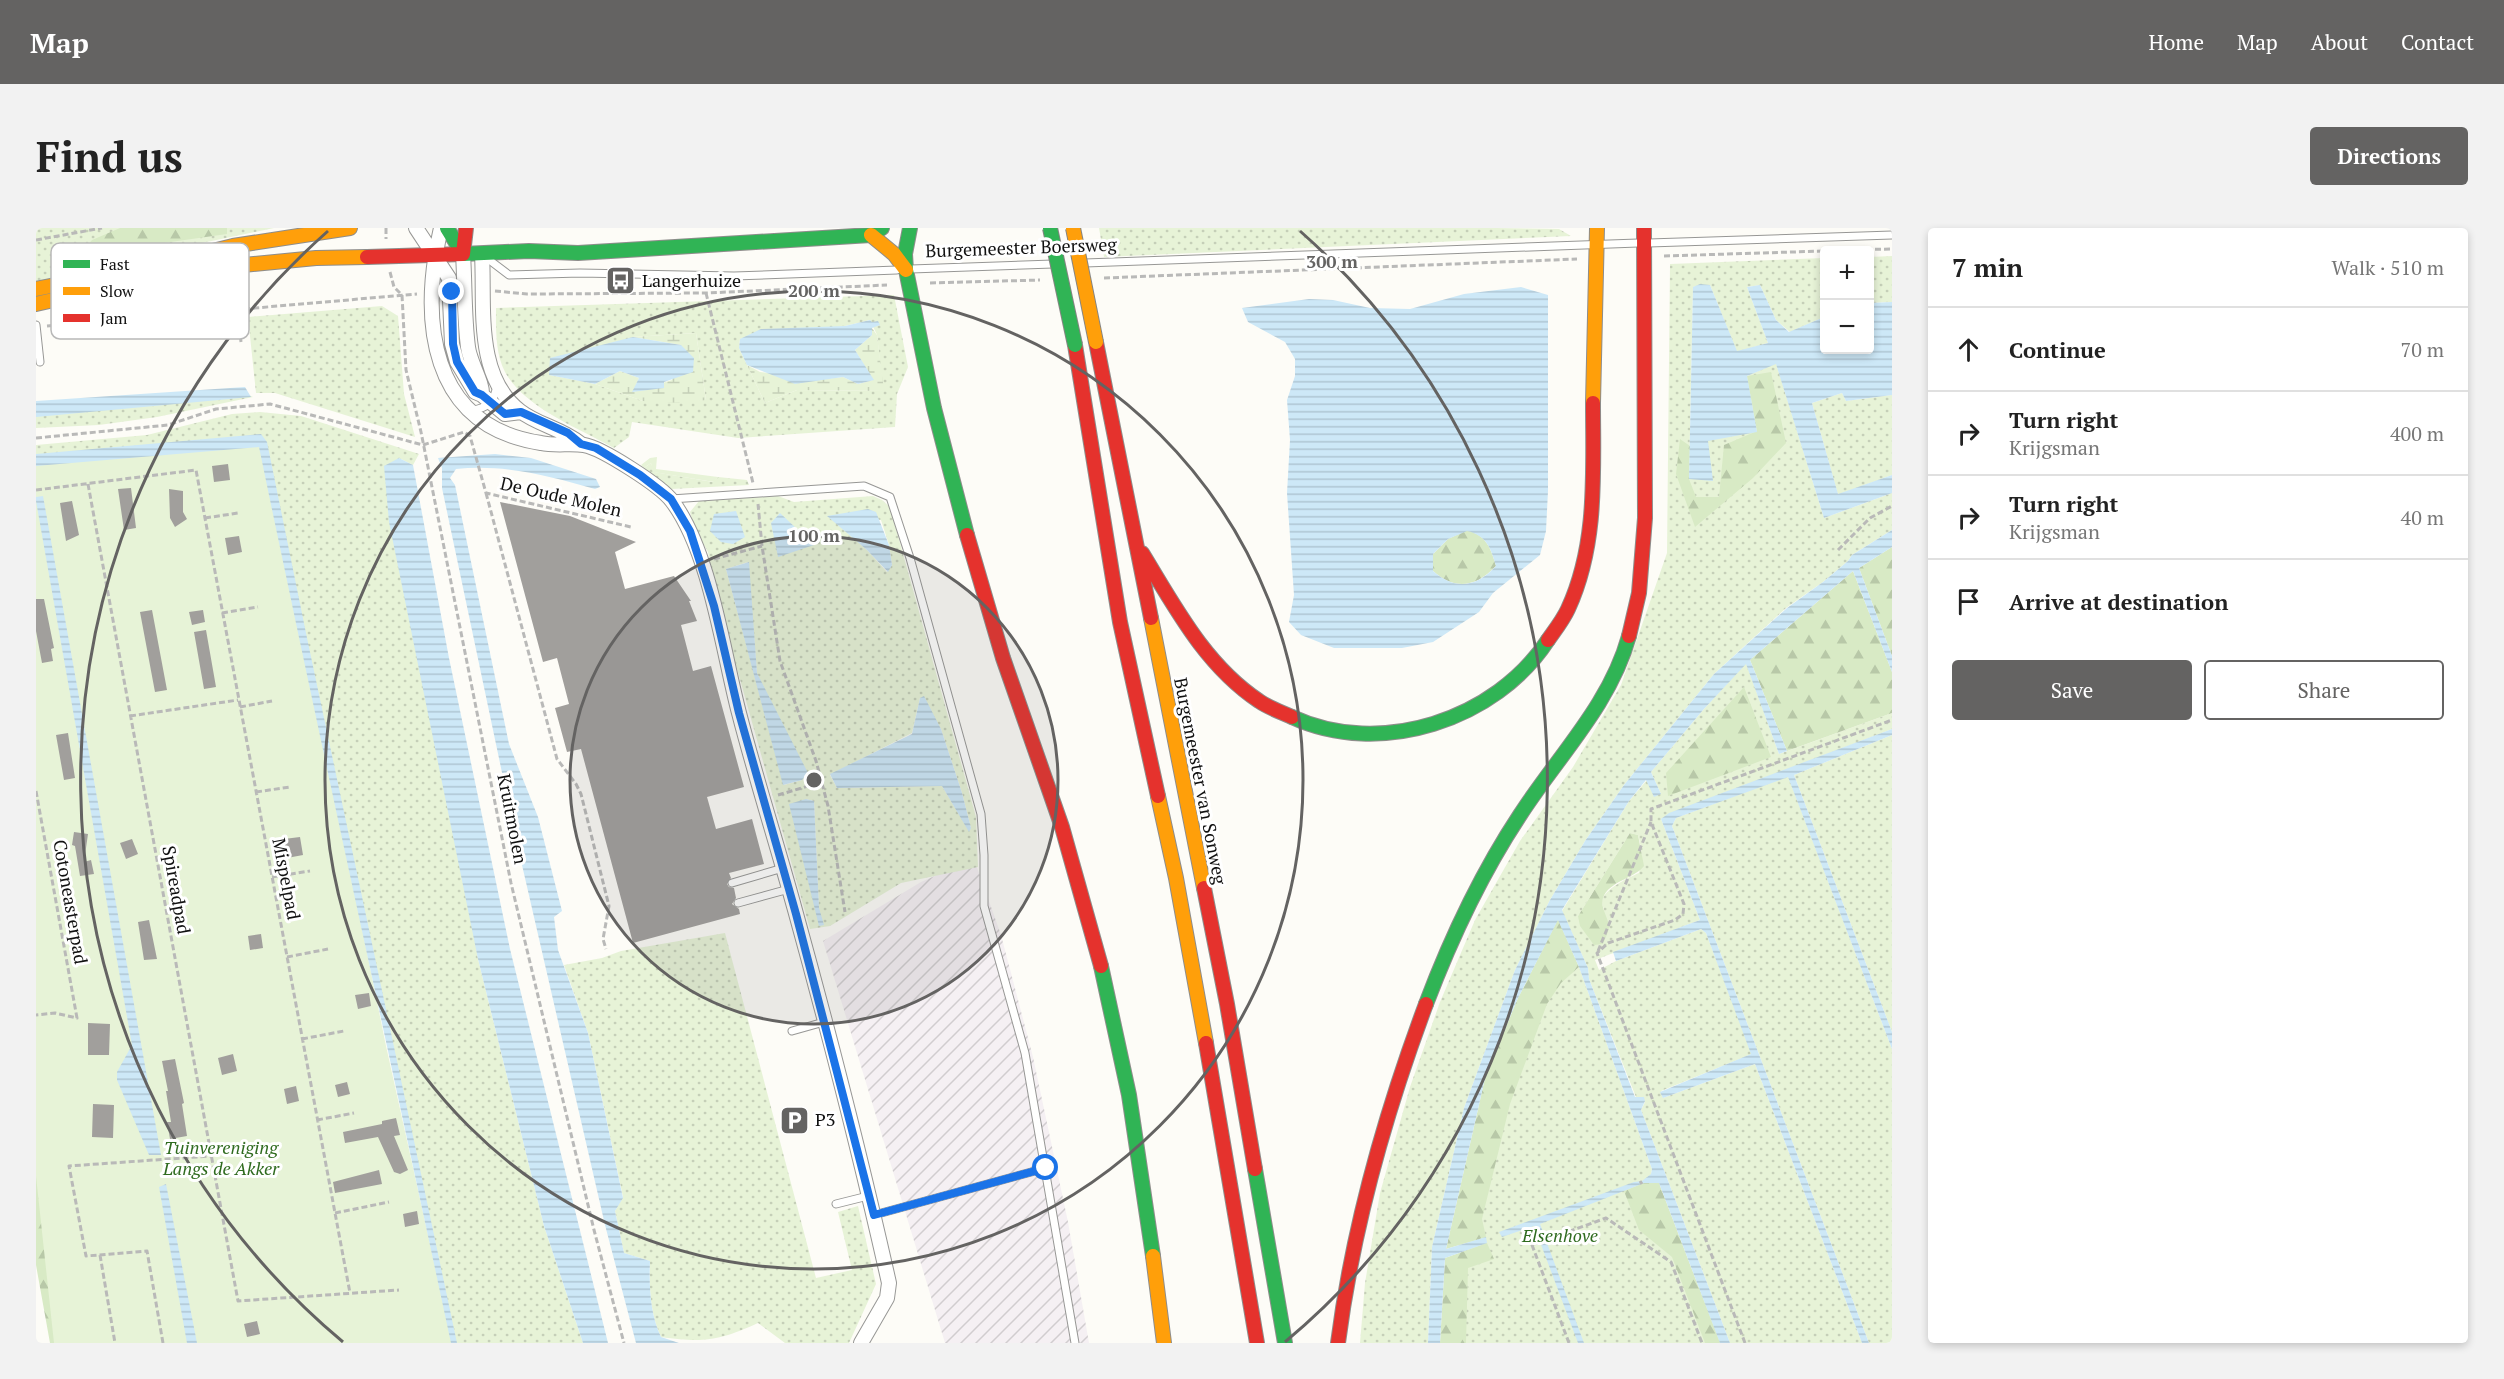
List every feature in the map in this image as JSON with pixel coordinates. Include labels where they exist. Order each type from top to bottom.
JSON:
[{"type":"main road","points":[[249,244],[350,228]]},
{"type":"main road","points":[[447,228],[463,254]]},
{"type":"main road","points":[[463,254],[466,228]]},
{"type":"main road","points":[[910,228],[905,254],[908,284],[959,508],[997,639],[1057,812],[1098,951],[1132,1108],[1164,1343]]},
{"type":"main road","points":[[1050,228],[1075,345],[1120,622],[1178,890],[1225,1147],[1257,1343]]},
{"type":"main road","name":"Burgemeester van Sonweg","points":[[1073,228],[1227,1004],[1285,1343]]},
{"type":"main road","points":[[1134,540],[1188,630],[1206,654],[1230,680],[1260,702],[1288,718],[1319,728],[1359,735],[1389,734],[1417,731],[1450,720],[1473,709],[1527,669],[1546,646],[1573,599],[1586,558],[1593,472],[1596,228]]},
{"type":"main road","points":[[1338,1343],[1345,1285],[1365,1190],[1386,1119],[1429,993],[1459,924],[1508,834],[1595,711],[1612,680],[1636,609],[1645,536],[1644,228]]},
{"type":"main road","points":[[249,263],[316,258],[529,251],[588,253],[853,236],[877,232],[906,270]]},
{"type":"main road","points":[[36,289],[51,286]]},
{"type":"main road","points":[[36,304],[51,301]]},
{"type":"street","points":[[416,228],[449,278],[453,344],[465,378],[475,392],[505,414],[521,412]]},
{"type":"street","points":[[441,228],[435,254],[432,293],[435,344],[440,364],[458,399],[488,426],[501,432],[541,444],[581,444],[596,448],[640,475],[671,499],[690,531],[701,563],[789,889],[874,1215],[889,1283],[887,1298],[861,1343]]},
{"type":"street","points":[[463,254],[468,349],[475,374],[486,399]]},
{"type":"street","points":[[482,254],[484,342],[490,367],[505,397],[521,412],[568,433],[581,444]]},
{"type":"lane","name":"Burgemeester Boersweg","points":[[482,254],[509,275],[590,273],[734,276],[1644,250],[1892,235]]},
{"type":"lane","points":[[36,325],[40,362]]},
{"type":"lane","points":[[448,382],[454,377],[465,378]]},
{"type":"lane","points":[[469,410],[481,409],[486,399],[497,388],[497,381]]},
{"type":"lane","points":[[671,499],[864,486],[890,497],[910,558],[981,814],[984,906],[1025,1053],[1075,1343]]},
{"type":"lane","points":[[732,883],[783,868]]},
{"type":"lane","points":[[738,903],[789,889]]},
{"type":"lane","points":[[792,1031],[824,1022]]},
{"type":"lane","points":[[874,1215],[1046,1168]]},
{"type":"lane","points":[[836,1204],[868,1196]]},
{"type":"path","points":[[36,240],[102,228]]},
{"type":"path","points":[[1874,249],[1892,249]]},
{"type":"path","points":[[1644,250],[1820,251]]},
{"type":"path","points":[[1096,278],[1596,251]]},
{"type":"path","points":[[862,286],[1051,279]]},
{"type":"path","points":[[706,293],[756,492],[780,661],[822,782],[845,912]]},
{"type":"path","name":"Kruitmolen","points":[[402,295],[406,370],[511,883],[591,1219],[624,1343]]},
{"type":"path","points":[[36,438],[168,425],[216,409],[270,404],[423,445]]},
{"type":"path","name":"De Oude Molen","points":[[423,445],[464,432],[470,436],[486,493],[631,527]]},
{"type":"path","name":"Mispelpad","points":[[88,484],[196,470],[350,1293]]},
{"type":"path","points":[[36,490],[88,484]]},
{"type":"path","name":"Spireadpad","points":[[88,484],[238,1302],[350,1293]]},
{"type":"path","points":[[486,493],[557,759],[576,784],[584,806],[609,906],[603,939],[606,949]]},
{"type":"path","points":[[1838,550],[1870,518],[1892,506]]},
{"type":"path","points":[[205,518],[238,513]]},
{"type":"path","points":[[701,563],[762,546]]},
{"type":"path","points":[[222,613],[258,608]]},
{"type":"path","points":[[130,716],[239,700]]},
{"type":"path","points":[[240,706],[272,701]]},
{"type":"path","points":[[1597,953],[1608,943],[1675,920],[1683,914],[1684,904],[1651,822],[1651,809],[1659,804],[1892,720]]},
{"type":"path","points":[[764,799],[822,782]]},
{"type":"path","points":[[256,792],[290,787]]},
{"type":"path","name":"Cotoneasterpad","points":[[36,791],[77,1018],[55,1013],[36,1015]]},
{"type":"path","points":[[1651,822],[1597,953],[1745,1343]]},
{"type":"path","points":[[272,877],[310,871]]},
{"type":"path","points":[[287,957],[328,949]]},
{"type":"path","points":[[302,1039],[344,1031]]},
{"type":"path","points":[[317,1119],[354,1113]]},
{"type":"path","points":[[162,1343],[147,1251],[86,1256],[69,1166],[211,1156]]},
{"type":"path","points":[[335,1214],[389,1202]]},
{"type":"path","points":[[1569,1343],[1532,1245],[1606,1218],[1671,1262],[1702,1343]]},
{"type":"path","points":[[100,1255],[114,1343]]},
{"type":"path","points":[[350,1293],[399,1290]]},
{"type":"shaded area","points":[[974,859],[1001,935],[1033,1057],[1068,1222],[1089,1343],[945,1343],[823,941],[921,882]]},
{"type":"green space","points":[[36,228],[274,228],[202,243],[51,243],[51,280],[36,283]]},
{"type":"green space","points":[[120,228],[227,228],[227,234],[164,243],[89,243]]},
{"type":"green space","points":[[1099,228],[1559,229],[1571,236],[1104,257]]},
{"type":"green space","points":[[1892,256],[1892,302],[1874,303],[1874,257]]},
{"type":"green space","points":[[1820,258],[1820,319],[1790,332],[1776,320],[1760,285],[1747,287],[1768,343],[1737,352],[1710,285],[1693,287],[1689,479],[1707,441],[1747,376],[1776,363],[1824,518],[1892,493],[1892,530],[1852,555],[1823,582],[1786,608],[1714,674],[1624,785],[1585,841],[1550,900],[1515,970],[1464,1108],[1432,1247],[1428,1343],[1360,1343],[1365,1283],[1380,1193],[1410,1087],[1440,1002],[1475,920],[1520,841],[1573,767],[1621,685],[1667,553],[1670,264]]},
{"type":"green space","points":[[894,295],[908,367],[897,394],[895,427],[738,438],[632,422],[629,437],[614,448],[539,407],[514,385],[499,357],[496,308]],"holes":[[[870,320],[877,335],[883,391],[797,390],[765,403],[739,348],[740,339],[845,326]],[[696,333],[706,400],[643,401],[595,384],[550,375],[633,337]]]},
{"type":"green space","points":[[382,306],[398,316],[404,394],[415,437],[275,393],[256,393],[249,317]]},
{"type":"green space","points":[[872,328],[877,335],[884,391],[797,390],[765,403],[747,365],[760,372],[825,379],[843,377],[858,384],[873,380],[855,350],[872,335]]},
{"type":"green space","points":[[696,333],[706,400],[681,403],[643,401],[595,384],[620,371],[639,378],[633,392],[672,380],[681,345],[633,337]]},
{"type":"green space","points":[[1771,372],[1786,443],[1753,478],[1695,527],[1676,474],[1680,439],[1690,446],[1689,479],[1696,497],[1719,497],[1724,445],[1757,431],[1747,376]]},
{"type":"green space","points":[[1842,393],[1846,401],[1892,395],[1892,475],[1838,495],[1812,403]]},
{"type":"green space","points":[[247,394],[253,397],[157,417],[99,425],[36,428],[36,410]]},
{"type":"green space","points":[[260,412],[301,416],[419,454],[413,465],[399,458],[478,959],[544,1226],[583,1343],[456,1343],[265,459],[36,483],[36,445],[147,435],[232,414]]},
{"type":"green space","name":"Tuinvereniging Langs de Akker","points":[[263,441],[386,1046],[452,1343],[54,1343],[36,1176],[36,459]]},
{"type":"green space","points":[[657,457],[656,469],[718,477],[714,482],[653,472],[651,463],[644,468],[641,465],[650,458]]},
{"type":"green space","points":[[651,463],[654,472],[713,482],[718,477],[747,480],[749,485],[671,489],[644,468]]},
{"type":"green space","points":[[778,496],[794,502],[873,496],[890,507],[976,817],[978,867],[901,883],[830,926],[810,929],[713,583],[708,552],[696,531],[690,512],[699,501]],"holes":[[[828,516],[881,520],[889,545],[892,565],[887,572],[867,550]],[[748,562],[757,673],[802,780],[784,785],[726,569]],[[920,698],[941,729],[962,793],[971,828],[969,831],[942,786],[837,788],[830,775],[912,733]],[[806,799],[814,801],[819,908]]]},
{"type":"green space","points":[[1467,530],[1479,535],[1487,543],[1496,566],[1473,582],[1457,584],[1449,582],[1433,571],[1433,554],[1448,539]]},
{"type":"green space","points":[[1892,547],[1892,656],[1859,568]]},
{"type":"green space","points":[[1853,571],[1892,672],[1892,713],[1787,751],[1750,660]]},
{"type":"green space","points":[[1746,663],[1779,754],[1892,713],[1892,729],[1661,819],[1700,920],[1595,960],[1599,970],[1616,961],[1701,929],[1706,933],[1752,1054],[1661,1091],[1663,1098],[1755,1064],[1862,1343],[1730,1343],[1641,1110],[1645,1102],[1636,1097],[1589,979],[1588,968],[1562,911],[1629,801],[1647,780],[1661,794],[1651,772]],"holes":[[[1630,833],[1638,835],[1642,854],[1639,873],[1617,884],[1603,897],[1604,912],[1578,916]]]},
{"type":"green space","points":[[1744,687],[1771,757],[1668,796],[1666,773]]},
{"type":"green space","points":[[1892,735],[1892,1032],[1794,775]]},
{"type":"green space","points":[[1788,776],[1892,1049],[1892,1343],[1869,1343],[1672,826],[1676,818]]},
{"type":"green space","points":[[1630,833],[1638,835],[1644,866],[1606,892],[1603,905],[1609,926],[1603,944],[1594,945],[1580,926],[1578,916]]},
{"type":"green space","points":[[1558,919],[1579,967],[1561,983],[1547,1004],[1510,1104],[1482,1219],[1486,1237],[1446,1249],[1486,1074],[1518,998]]},
{"type":"green space","points":[[725,933],[816,1278],[852,1270],[838,1212],[858,1206],[876,1284],[849,1343],[785,1343],[758,1323],[732,1334],[711,1339],[688,1340],[661,1337],[654,1319],[651,1300],[650,1261],[624,1253],[615,1211],[623,1197],[588,1033],[564,965],[602,958],[621,951]]},
{"type":"green space","name":"Elsenhove","points":[[1579,967],[1652,1169],[1651,1174],[1722,1343],[1442,1343],[1531,978],[1576,970]]},
{"type":"green space","points":[[36,1169],[88,1343],[50,1343],[36,1265]]},
{"type":"green space","points":[[1644,1183],[1659,1183],[1720,1343],[1705,1343],[1672,1257],[1639,1230],[1624,1191]]},
{"type":"green space","points":[[1487,1243],[1494,1259],[1468,1268],[1466,1343],[1440,1343],[1445,1258]]},
{"type":"water","points":[[1700,284],[1710,285],[1737,351],[1768,343],[1747,287],[1760,285],[1776,320],[1789,332],[1820,319],[1820,354],[1874,354],[1874,303],[1892,302],[1892,395],[1846,401],[1842,393],[1812,403],[1838,494],[1892,475],[1892,493],[1824,518],[1776,364],[1747,376],[1757,432],[1708,441],[1713,481],[1689,479],[1693,287]]},
{"type":"water","points":[[1521,287],[1548,295],[1548,491],[1546,531],[1540,555],[1493,593],[1479,612],[1433,642],[1402,648],[1334,648],[1301,635],[1289,622],[1294,595],[1287,493],[1290,440],[1287,400],[1295,376],[1295,359],[1285,342],[1248,322],[1242,308],[1309,299],[1333,300],[1370,308],[1410,309],[1464,294]],"holes":[[[1467,531],[1487,543],[1492,554],[1496,566],[1489,573],[1474,582],[1458,584],[1449,582],[1433,571],[1433,554],[1448,539]]]},
{"type":"water","points":[[870,320],[878,321],[880,325],[872,328],[872,335],[855,350],[874,380],[858,384],[843,377],[795,384],[747,365],[739,348],[740,339],[761,329],[845,326]]},
{"type":"water","points":[[633,337],[681,345],[694,358],[693,372],[664,382],[664,388],[632,392],[639,378],[620,371],[595,384],[549,375],[550,358]]},
{"type":"water","points":[[245,387],[251,397],[36,417],[36,401]]},
{"type":"water","points":[[261,434],[267,442],[457,1343],[451,1343],[259,447],[36,466],[36,454]]},
{"type":"water","points":[[495,454],[531,458],[596,479],[600,487],[595,489],[544,476],[492,468],[456,469],[450,478],[455,485],[509,744],[538,817],[562,911],[554,917],[558,950],[588,1033],[623,1198],[615,1211],[624,1253],[650,1261],[651,1300],[657,1328],[661,1337],[679,1343],[636,1343],[605,1225],[516,839],[442,488],[442,468],[438,458]]},
{"type":"water","points":[[399,458],[413,465],[449,658],[510,949],[608,1343],[583,1343],[544,1226],[478,959],[389,522],[384,466]]},
{"type":"water","points":[[43,496],[161,1155],[149,1155],[117,1080],[117,1072],[132,1045],[36,501],[36,497]]},
{"type":"water","points":[[868,509],[876,512],[889,545],[892,565],[888,572],[867,550],[827,516]]},
{"type":"water","points":[[736,511],[745,537],[733,544],[721,542],[710,531],[714,514]]},
{"type":"water","points":[[780,513],[814,545],[778,557],[771,523]]},
{"type":"water","points":[[1892,530],[1892,547],[1859,568],[1892,656],[1892,672],[1853,571],[1750,660],[1787,751],[1779,754],[1746,664],[1703,710],[1651,772],[1661,794],[1654,797],[1646,780],[1629,801],[1562,910],[1588,968],[1589,979],[1635,1097],[1644,1097],[1645,1101],[1641,1110],[1730,1343],[1720,1343],[1659,1183],[1644,1183],[1540,1224],[1584,1343],[1578,1343],[1534,1226],[1502,1237],[1499,1232],[1642,1181],[1651,1174],[1652,1169],[1579,967],[1558,920],[1518,998],[1486,1074],[1446,1249],[1486,1237],[1487,1243],[1445,1258],[1440,1343],[1428,1343],[1432,1247],[1464,1108],[1515,970],[1550,900],[1585,841],[1624,785],[1714,674],[1787,608],[1823,582],[1852,555]]},
{"type":"water","points":[[749,562],[757,673],[808,773],[802,780],[783,785],[726,569]]},
{"type":"water","points":[[924,696],[941,729],[962,793],[971,828],[969,832],[942,786],[837,788],[830,774],[912,734],[920,698]]},
{"type":"water","points":[[1892,729],[1892,735],[1794,775],[1892,1032],[1892,1049],[1788,777],[1676,818],[1672,826],[1869,1343],[1862,1343],[1755,1064],[1663,1098],[1660,1092],[1751,1054],[1706,933],[1701,929],[1616,961],[1613,952],[1700,920],[1661,819],[1669,813]]},
{"type":"water","points":[[806,799],[814,801],[819,908],[824,925],[819,926],[789,804]]},
{"type":"water","points":[[166,1184],[197,1343],[187,1343],[159,1187]]},
{"type":"building","points":[[228,464],[230,480],[214,482],[212,466]]},
{"type":"building","points":[[131,488],[136,528],[124,530],[118,489]]},
{"type":"building","points":[[169,489],[183,491],[183,512],[187,519],[175,527],[170,518]]},
{"type":"building","points":[[72,501],[79,535],[66,541],[60,503]]},
{"type":"building","points":[[500,502],[570,516],[636,542],[615,552],[625,589],[674,576],[691,601],[689,601],[697,621],[681,625],[693,671],[711,666],[744,787],[707,797],[716,829],[752,819],[764,864],[729,873],[731,878],[727,884],[734,888],[736,898],[732,904],[739,909],[740,914],[633,943],[581,749],[567,752],[555,708],[569,704],[557,658],[543,662]]},
{"type":"building","points":[[239,536],[242,552],[228,555],[225,538]]},
{"type":"building","points":[[36,599],[44,599],[54,648],[51,649],[53,661],[42,663],[36,631]]},
{"type":"building","points":[[152,610],[167,690],[155,692],[140,612]]},
{"type":"building","points":[[203,610],[205,622],[192,625],[189,612]]},
{"type":"building","points":[[206,630],[216,687],[204,689],[194,632]]},
{"type":"building","points":[[68,733],[75,778],[64,780],[56,735]]},
{"type":"building","points":[[74,832],[88,834],[84,862],[91,860],[94,874],[80,876],[75,846],[72,845]]},
{"type":"building","points":[[300,837],[303,855],[287,858],[284,839]]},
{"type":"building","points":[[132,839],[138,854],[126,859],[120,843]]},
{"type":"building","points":[[149,920],[157,959],[144,960],[138,922]]},
{"type":"building","points":[[261,934],[263,948],[250,950],[248,936]]},
{"type":"building","points":[[369,993],[371,1006],[358,1009],[355,995]]},
{"type":"building","points":[[88,1023],[110,1024],[109,1055],[88,1055]]},
{"type":"building","points":[[233,1054],[237,1071],[222,1075],[218,1058]]},
{"type":"building","points":[[175,1059],[184,1103],[182,1104],[187,1136],[170,1139],[167,1122],[171,1122],[166,1091],[168,1091],[162,1061]]},
{"type":"building","points":[[347,1082],[350,1094],[338,1097],[335,1085]]},
{"type":"building","points":[[296,1086],[299,1101],[287,1104],[284,1089]]},
{"type":"building","points":[[93,1104],[114,1105],[113,1138],[92,1137]]},
{"type":"building","points":[[396,1118],[400,1135],[394,1136],[408,1170],[400,1174],[394,1172],[378,1137],[345,1143],[343,1132],[382,1124],[382,1121]]},
{"type":"building","points":[[379,1170],[382,1184],[335,1193],[333,1182]]},
{"type":"building","points":[[417,1211],[419,1224],[405,1227],[403,1214]]},
{"type":"building","points":[[257,1321],[260,1334],[247,1337],[244,1324]]},
{"type":"traffic: fast","points":[[447,228],[463,254],[529,251],[578,253],[871,235],[882,228]]},
{"type":"traffic: fast","points":[[910,228],[905,254],[906,270],[934,408],[967,535]]},
{"type":"traffic: fast","points":[[1050,228],[1075,345]]},
{"type":"traffic: fast","points":[[1426,1004],[1456,931],[1492,860],[1535,793],[1596,707],[1609,685],[1629,636]]},
{"type":"traffic: fast","points":[[1292,717],[1326,729],[1362,734],[1398,732],[1434,724],[1467,710],[1498,692],[1526,668],[1548,640]]},
{"type":"traffic: fast","points":[[1101,966],[1129,1095],[1153,1256]]},
{"type":"traffic: fast","points":[[1255,1169],[1285,1343]]},
{"type":"traffic: slow","points":[[249,244],[350,228]]},
{"type":"traffic: slow","points":[[1073,228],[1096,342]]},
{"type":"traffic: slow","points":[[1593,403],[1597,228]]},
{"type":"traffic: slow","points":[[871,235],[894,254],[906,270]]},
{"type":"traffic: slow","points":[[249,264],[316,258],[367,257]]},
{"type":"traffic: slow","points":[[36,289],[51,286]]},
{"type":"traffic: slow","points":[[36,304],[51,301]]},
{"type":"traffic: slow","points":[[1151,618],[1204,888]]},
{"type":"traffic: slow","points":[[1158,796],[1176,878],[1206,1043]]},
{"type":"traffic: slow","points":[[1153,1256],[1164,1343]]},
{"type":"traffic: jam","points":[[367,257],[463,254],[466,228]]},
{"type":"traffic: jam","points":[[1629,636],[1639,593],[1645,518],[1644,228]]},
{"type":"traffic: jam","points":[[1096,342],[1151,618]]},
{"type":"traffic: jam","points":[[1075,345],[1120,622],[1158,796]]},
{"type":"traffic: jam","points":[[1548,640],[1568,609],[1585,559],[1592,508],[1593,403]]},
{"type":"traffic: jam","points":[[967,535],[1003,658],[1062,827],[1101,966]]},
{"type":"traffic: jam","points":[[1142,553],[1179,614],[1207,653],[1240,687],[1271,708],[1292,717]]},
{"type":"traffic: jam","points":[[1204,888],[1227,1004],[1255,1169]]},
{"type":"traffic: jam","points":[[1338,1343],[1352,1256],[1372,1171],[1397,1087],[1426,1004]]},
{"type":"traffic: jam","points":[[1206,1043],[1257,1343]]},
{"type":"place","name":"Langerhuize","points":[[621,281]]},
{"type":"place","name":"P3","points":[[794,1120]]},
{"type":"route","points":[[452,292],[453,344],[457,362],[475,392],[505,414],[521,412],[568,433],[581,444],[596,448],[640,475],[671,499],[690,531],[714,606],[739,713],[796,914],[874,1215],[1046,1168]]}]
